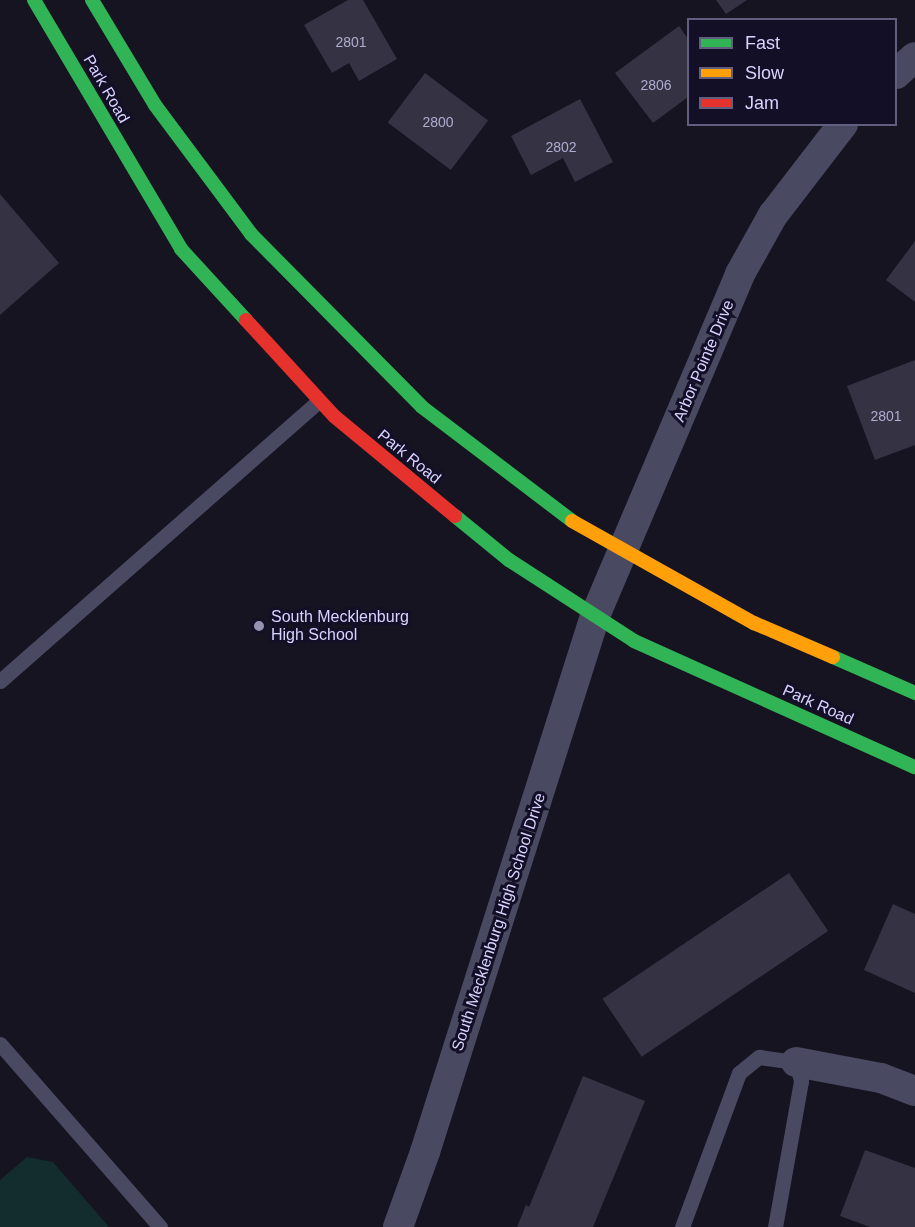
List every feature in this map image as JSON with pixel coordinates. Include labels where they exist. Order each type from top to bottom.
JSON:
[{"type":"main road","name":"Park Road","points":[[34,0],[181,249],[319,401],[508,560],[640,644],[915,766]]},
{"type":"main road","name":"Park Road","points":[[92,0],[154,105],[251,234],[345,332],[422,407],[497,467],[564,516],[624,551],[754,623],[915,693]]},
{"type":"street","points":[[897,73],[915,57]]},
{"type":"street","name":"Arbor Pointe Drive","points":[[595,616],[740,274],[773,215],[841,126]]},
{"type":"street","name":"South Mecklenburg High School Drive","points":[[398,1227],[436,1118],[595,616]]},
{"type":"street","points":[[796,1062],[881,1078],[915,1091]]},
{"type":"lane","points":[[0,681],[319,401]]},
{"type":"lane","points":[[0,1044],[160,1227]]},
{"type":"lane","points":[[682,1227],[739,1073],[759,1057],[796,1062],[801,1081],[776,1227]]},
{"type":"green space","points":[[27,1157],[53,1162],[109,1227],[0,1227],[0,1180]]},
{"type":"building","points":[[348,0],[363,0],[397,59],[359,81],[349,63],[332,73],[304,25]]},
{"type":"building","points":[[716,0],[747,0],[726,14]]},
{"type":"building","points":[[679,26],[687,38],[687,98],[653,123],[615,73]]},
{"type":"building","points":[[425,73],[488,121],[451,170],[388,123]]},
{"type":"building","points":[[580,99],[613,162],[575,182],[563,158],[531,175],[511,136]]},
{"type":"building","points":[[0,194],[59,263],[0,315]]},
{"type":"building","points":[[915,241],[915,302],[886,280]]},
{"type":"building","points":[[915,360],[915,445],[875,460],[847,386]]},
{"type":"building","points":[[789,873],[828,931],[642,1057],[602,999]]},
{"type":"building","points":[[893,904],[915,914],[915,993],[864,970]]},
{"type":"building","points":[[583,1076],[645,1101],[593,1227],[517,1227],[526,1205],[529,1207]]},
{"type":"building","points":[[865,1150],[915,1168],[915,1227],[870,1227],[840,1216]]},
{"type":"traffic: fast","points":[[34,0],[181,249],[246,320]]},
{"type":"traffic: fast","points":[[92,0],[155,105],[251,234],[422,407],[572,521]]},
{"type":"traffic: fast","points":[[455,516],[509,560],[634,641],[915,767]]},
{"type":"traffic: fast","points":[[833,657],[915,693]]},
{"type":"traffic: slow","points":[[572,521],[754,623],[833,657]]},
{"type":"traffic: jam","points":[[246,320],[334,416],[455,516]]},
{"type":"place","name":"South Mecklenburg High School","points":[[259,626]]}]
